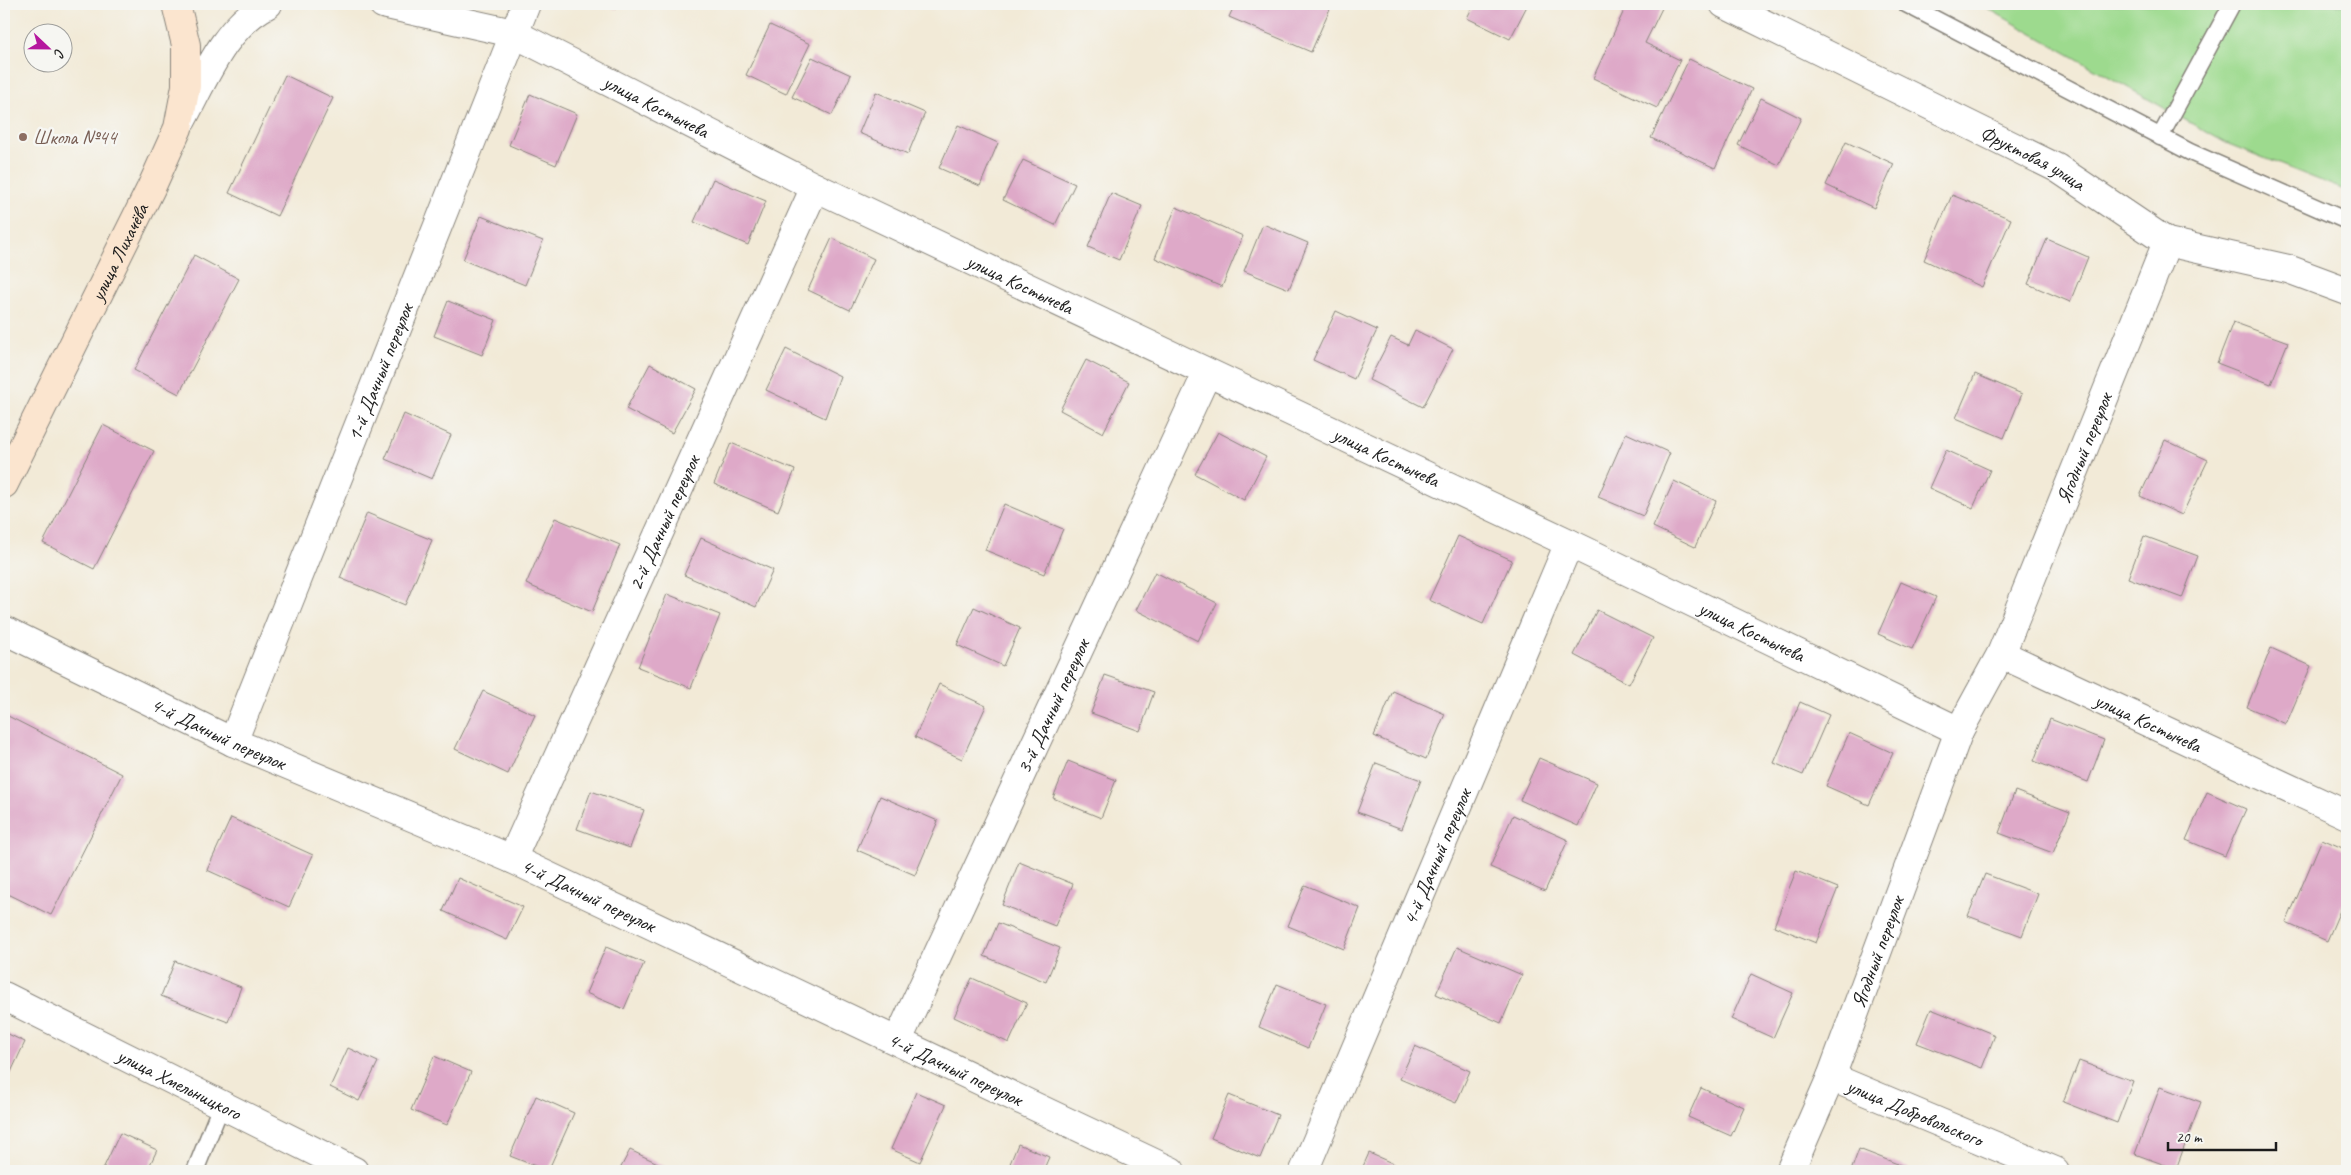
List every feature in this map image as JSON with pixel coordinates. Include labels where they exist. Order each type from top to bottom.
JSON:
[{"type":"main road","name":"улица Лихачёва","points":[[4,484],[147,197],[178,128],[186,86],[186,53],[177,5]]},
{"type":"street","points":[[178,128],[218,54],[239,26],[268,4]]},
{"type":"street","name":"улица Костычева","points":[[383,4],[513,33],[815,187],[1569,543],[1959,731]]},
{"type":"street","name":"1-й Дачный переулок","points":[[233,742],[526,4]]},
{"type":"street","name":"Фруктовая улица","points":[[1724,4],[2057,168],[2167,242],[2288,269],[2347,290]]},
{"type":"street","name":"2-й Дачный переулок","points":[[512,859],[815,187]]},
{"type":"street","name":"Ягодный переулок","points":[[2001,654],[2167,242]]},
{"type":"street","name":"3-й Дачный переулок","points":[[898,1040],[1207,373]]},
{"type":"street","name":"4-й Дачный переулок","points":[[1304,1171],[1569,543]]},
{"type":"street","name":"4-й Дачный переулок","points":[[4,630],[233,742],[512,859],[898,1040],[1170,1171]]},
{"type":"street","points":[[1959,731],[2001,654]]},
{"type":"street","name":"улица Костычева","points":[[2001,654],[2347,815]]},
{"type":"street","name":"Ягодный переулок","points":[[1790,1171],[1831,1077],[1959,731]]},
{"type":"street","name":"улица Хмельницкого","points":[[4,996],[354,1171]]},
{"type":"street","name":"улица Добровольского","points":[[1831,1077],[2055,1171]]},
{"type":"lane","points":[[1906,4],[2160,137],[2347,221]]},
{"type":"lane","points":[[2160,137],[2232,4]]},
{"type":"lane","points":[[195,1171],[221,1106]]},
{"type":"green space","points":[[1980,4],[2347,4],[2347,191],[2226,143]]},
{"type":"building","points":[[605,4],[619,4],[616,9]]},
{"type":"building","points":[[1235,4],[1332,4],[1311,52],[1229,17]]},
{"type":"building","points":[[1474,4],[1528,4],[1510,39],[1467,18]]},
{"type":"building","points":[[1627,4],[1664,4],[1645,43],[1680,60],[1657,108],[1593,78]]},
{"type":"building","points":[[770,25],[810,44],[786,94],[746,75]]},
{"type":"building","points":[[812,57],[851,75],[832,115],[792,97]]},
{"type":"building","points":[[1689,59],[1752,89],[1715,168],[1651,138]]},
{"type":"building","points":[[285,75],[333,98],[277,216],[229,193]]},
{"type":"building","points":[[876,92],[925,113],[908,154],[859,133]]},
{"type":"building","points":[[530,94],[577,114],[556,165],[509,145]]},
{"type":"building","points":[[1761,98],[1801,118],[1779,165],[1738,145]]},
{"type":"building","points":[[958,125],[998,143],[980,186],[939,168]]},
{"type":"building","points":[[1846,142],[1894,164],[1874,208],[1826,185]]},
{"type":"building","points":[[1023,160],[1075,184],[1055,225],[1003,200]]},
{"type":"building","points":[[713,179],[766,201],[748,245],[694,222]]},
{"type":"building","points":[[1111,193],[1142,206],[1119,260],[1088,247]]},
{"type":"building","points":[[1952,195],[2011,219],[1982,287],[1924,260]]},
{"type":"building","points":[[1176,207],[1243,236],[1222,287],[1155,258]]},
{"type":"building","points":[[481,216],[543,241],[525,285],[463,260]]},
{"type":"building","points":[[1263,224],[1308,243],[1289,289],[1244,271]]},
{"type":"building","points":[[832,238],[874,259],[850,310],[808,290]]},
{"type":"building","points":[[2047,239],[2088,257],[2070,302],[2028,284]]},
{"type":"building","points":[[194,255],[239,279],[179,394],[134,370]]},
{"type":"building","points":[[448,301],[496,320],[482,355],[434,336]]},
{"type":"building","points":[[1336,311],[1377,330],[1354,379],[1313,360]]},
{"type":"building","points":[[2233,322],[2288,342],[2271,384],[2217,363]]},
{"type":"building","points":[[1415,330],[1453,349],[1423,407],[1369,380],[1391,337],[1408,345]]},
{"type":"building","points":[[786,349],[840,376],[825,418],[766,390]]},
{"type":"building","points":[[1086,360],[1129,382],[1103,433],[1060,410]]},
{"type":"building","points":[[650,364],[696,389],[672,433],[626,409]]},
{"type":"building","points":[[1975,374],[2022,394],[2004,438],[1956,418]]},
{"type":"building","points":[[404,414],[451,435],[432,479],[385,459]]},
{"type":"building","points":[[103,425],[154,451],[94,569],[43,543]]},
{"type":"building","points":[[1218,432],[1266,457],[1244,500],[1195,474]]},
{"type":"building","points":[[1626,433],[1670,453],[1643,516],[1598,497]]},
{"type":"building","points":[[2165,440],[2208,460],[2182,515],[2140,496]]},
{"type":"building","points":[[731,443],[795,470],[778,511],[714,484]]},
{"type":"building","points":[[1946,450],[1990,470],[1973,508],[1929,488]]},
{"type":"building","points":[[1674,481],[1716,501],[1695,547],[1653,527]]},
{"type":"building","points":[[1004,504],[1063,529],[1044,574],[985,550]]},
{"type":"building","points":[[367,513],[432,540],[405,605],[340,578]]},
{"type":"building","points":[[555,518],[620,545],[592,612],[526,584]]},
{"type":"building","points":[[1458,536],[1512,560],[1483,624],[1429,600]]},
{"type":"building","points":[[2144,536],[2198,556],[2182,598],[2128,578]]},
{"type":"building","points":[[701,538],[773,570],[756,607],[684,575]]},
{"type":"building","points":[[1155,572],[1217,603],[1198,641],[1136,610]]},
{"type":"building","points":[[1901,582],[1936,597],[1912,649],[1878,634]]},
{"type":"building","points":[[667,594],[720,615],[691,688],[638,667]]},
{"type":"building","points":[[974,607],[1020,628],[1003,666],[957,645]]},
{"type":"building","points":[[1597,610],[1653,638],[1629,684],[1574,655]]},
{"type":"building","points":[[2271,648],[2311,666],[2286,724],[2247,707]]},
{"type":"building","points":[[1105,675],[1154,692],[1140,731],[1091,713]]},
{"type":"building","points":[[939,684],[986,706],[962,759],[915,737]]},
{"type":"building","points":[[483,691],[535,715],[508,774],[455,749]]},
{"type":"building","points":[[1393,691],[1445,714],[1426,759],[1374,736]]},
{"type":"building","points":[[1800,702],[1829,715],[1803,775],[1774,763]]},
{"type":"building","points":[[4,714],[122,774],[51,915],[4,892]]},
{"type":"building","points":[[2050,719],[2104,740],[2088,782],[2034,761]]},
{"type":"building","points":[[1849,733],[1893,753],[1869,805],[1826,786]]},
{"type":"building","points":[[1539,758],[1597,783],[1578,826],[1520,800]]},
{"type":"building","points":[[1068,761],[1116,780],[1101,818],[1053,798]]},
{"type":"building","points":[[1376,763],[1421,780],[1402,829],[1357,812]]},
{"type":"building","points":[[591,791],[644,810],[630,848],[577,829]]},
{"type":"building","points":[[2015,791],[2070,812],[2053,853],[1999,833]]},
{"type":"building","points":[[2207,792],[2246,809],[2225,856],[2186,840]]},
{"type":"building","points":[[880,796],[938,821],[915,875],[857,850]]},
{"type":"building","points":[[1513,815],[1568,840],[1545,891],[1490,867]]},
{"type":"building","points":[[231,818],[313,855],[289,907],[207,870]]},
{"type":"building","points":[[2322,839],[2347,850],[2347,894],[2327,941],[2286,923]]},
{"type":"building","points":[[1019,862],[1073,884],[1055,926],[1002,905]]},
{"type":"building","points":[[1796,871],[1838,888],[1816,943],[1774,926]]},
{"type":"building","points":[[1985,874],[2038,894],[2022,936],[1968,916]]},
{"type":"building","points":[[458,878],[523,907],[507,940],[443,911]]},
{"type":"building","points":[[1305,885],[1360,908],[1344,949],[1288,926]]},
{"type":"building","points":[[998,923],[1060,948],[1046,982],[984,956]]},
{"type":"building","points":[[606,947],[644,963],[624,1009],[586,993]]},
{"type":"building","points":[[1457,947],[1522,975],[1501,1023],[1436,994]]},
{"type":"building","points":[[175,961],[241,987],[228,1022],[161,996]]},
{"type":"building","points":[[1751,974],[1793,993],[1773,1038],[1731,1019]]},
{"type":"building","points":[[972,978],[1027,1003],[1009,1043],[954,1017]]},
{"type":"building","points":[[1277,984],[1326,1004],[1308,1048],[1259,1027]]},
{"type":"building","points":[[1931,1009],[1995,1035],[1982,1068],[1917,1043]]},
{"type":"building","points":[[4,1032],[25,1042],[4,1087]]},
{"type":"building","points":[[1415,1046],[1470,1071],[1456,1103],[1400,1079]]},
{"type":"building","points":[[348,1048],[378,1062],[359,1101],[330,1087]]},
{"type":"building","points":[[434,1056],[471,1072],[447,1125],[411,1110]]},
{"type":"building","points":[[2079,1061],[2133,1081],[2117,1123],[2063,1102]]},
{"type":"building","points":[[2160,1087],[2201,1102],[2176,1169],[2135,1154]]},
{"type":"building","points":[[1701,1088],[1744,1107],[1731,1136],[1688,1117]]},
{"type":"building","points":[[916,1092],[946,1105],[920,1162],[891,1149]]},
{"type":"building","points":[[1229,1095],[1278,1115],[1260,1158],[1211,1138]]},
{"type":"building","points":[[536,1096],[574,1113],[548,1171],[510,1156]]},
{"type":"building","points":[[120,1133],[157,1150],[147,1171],[102,1171]]},
{"type":"building","points":[[1018,1144],[1049,1157],[1043,1171],[1007,1171]]},
{"type":"building","points":[[1859,1149],[1913,1170],[1913,1171],[1851,1171]]},
{"type":"building","points":[[630,1150],[666,1167],[664,1171],[619,1171]]},
{"type":"building","points":[[1369,1153],[1410,1171],[1361,1171]]},
{"type":"place","name":"Школа №44","points":[[23,137]]}]
